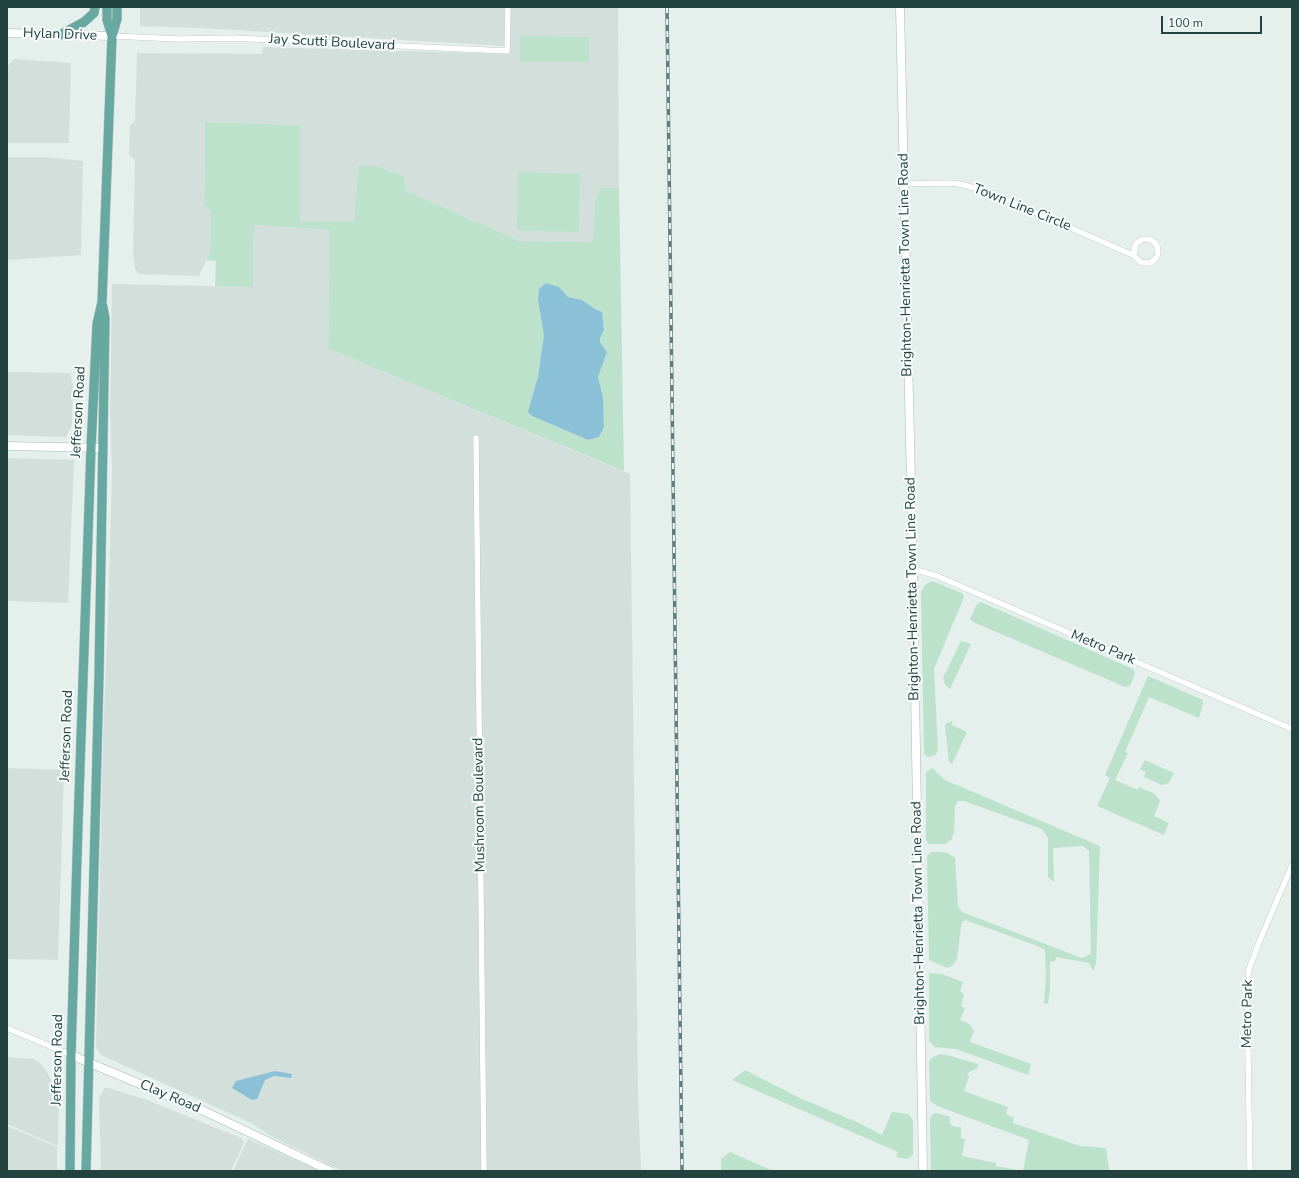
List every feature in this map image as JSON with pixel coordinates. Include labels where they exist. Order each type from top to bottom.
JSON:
[{"type":"main road","points":[[60,35],[84,22],[94,13],[95,7]]},
{"type":"main road","name":"Jefferson Road","points":[[107,7],[107,20],[112,36]]},
{"type":"main road","name":"Jefferson Road","points":[[70,1171],[72,1055],[90,448],[97,324],[102,302],[112,36],[117,19],[117,7]]},
{"type":"main road","name":"Jefferson Road","points":[[86,1171],[99,668],[105,319],[102,302]]},
{"type":"street","name":"Jay Scutti Boulevard","points":[[112,36],[178,39],[232,38],[507,51],[508,7]]},
{"type":"street","name":"Brighton-Henrietta Town Line Road","points":[[900,7],[913,569],[923,1171]]},
{"type":"street","name":"Hylan Drive","points":[[7,34],[112,36]]},
{"type":"street","name":"Town Line Circle","points":[[904,184],[960,184],[986,191],[1135,256],[1141,262],[1149,263],[1153,261],[1158,254],[1158,246],[1149,238],[1141,239],[1134,248],[1135,256]]},
{"type":"street","name":"Mushroom Boulevard","points":[[476,438],[484,1171]]},
{"type":"street","points":[[7,446],[103,448]]},
{"type":"street","name":"Metro Park","points":[[913,569],[937,576],[1292,729]]},
{"type":"street","name":"Metro Park","points":[[1250,1171],[1247,994],[1249,968],[1292,865]]},
{"type":"street","name":"Clay Road","points":[[7,1028],[204,1111],[330,1171]]},
{"type":"shaded area","points":[[140,7],[505,7],[504,46],[200,28],[140,26]]},
{"type":"shaded area","points":[[510,7],[618,7],[619,188],[600,188],[595,200],[593,242],[520,241],[406,191],[405,177],[378,166],[358,166],[354,222],[300,222],[300,125],[205,122],[204,205],[211,212],[210,252],[199,276],[139,274],[135,269],[133,253],[135,160],[129,155],[130,125],[135,121],[137,53],[262,54],[263,47],[509,54]]},
{"type":"shaded area","points":[[14,59],[71,63],[69,143],[7,143],[7,67]]},
{"type":"shaded area","points":[[7,157],[44,157],[83,161],[81,255],[7,260]]},
{"type":"shaded area","points":[[254,225],[331,230],[328,349],[630,474],[638,1094],[641,1171],[342,1171],[271,1136],[251,1123],[107,1058],[100,1054],[96,1047],[103,737],[112,470],[110,412],[112,284],[253,287]]},
{"type":"shaded area","points":[[7,372],[70,373],[73,386],[72,424],[66,437],[7,435]]},
{"type":"shaded area","points":[[7,458],[74,460],[68,603],[7,601]]},
{"type":"shaded area","points":[[7,768],[64,770],[58,960],[7,959]]},
{"type":"shaded area","points":[[7,1057],[34,1059],[43,1066],[56,1087],[59,1093],[58,1146],[7,1124]]},
{"type":"shaded area","points":[[105,1087],[147,1100],[241,1138],[244,1142],[231,1171],[101,1171],[99,1099]]},
{"type":"shaded area","points":[[7,1126],[57,1147],[57,1171],[7,1171]]},
{"type":"shaded area","points":[[248,1139],[320,1171],[233,1171]]},
{"type":"green space","points":[[520,36],[589,37],[589,62],[520,62]]},
{"type":"green space","points":[[205,122],[300,125],[300,222],[354,222],[358,166],[378,166],[405,177],[406,191],[520,241],[593,242],[595,200],[600,188],[619,188],[624,471],[328,349],[330,230],[254,225],[253,287],[215,286],[216,261],[206,260],[210,252],[211,212],[204,205]],"holes":[[[559,287],[568,297],[582,300],[602,312],[604,330],[599,338],[607,352],[598,377],[603,397],[604,427],[599,437],[588,440],[532,416],[529,412],[538,376],[544,335]]]},
{"type":"green space","points":[[518,172],[580,174],[579,232],[520,231],[517,227]]},
{"type":"green space","points":[[932,581],[962,593],[964,597],[934,669],[938,751],[935,755],[928,757],[924,754],[921,591],[925,585]]},
{"type":"green space","points":[[981,602],[1133,669],[1135,673],[1130,686],[1125,687],[973,622],[970,619],[977,604]]},
{"type":"green space","points":[[961,641],[971,644],[950,689],[945,685],[943,678]]},
{"type":"green space","points":[[1148,676],[1203,700],[1199,718],[1149,697],[1125,752],[1128,753],[1115,780],[1138,790],[1139,787],[1155,794],[1160,801],[1154,816],[1169,823],[1164,835],[1097,806],[1110,778],[1105,775]]},
{"type":"green space","points":[[952,721],[952,725],[967,732],[952,764],[949,762],[945,726],[947,723]]},
{"type":"green space","points":[[1145,760],[1174,773],[1169,783],[1162,785],[1144,777],[1146,772],[1140,769]]},
{"type":"green space","points":[[932,768],[945,780],[1100,846],[1096,964],[1093,971],[1089,963],[1056,957],[1055,961],[1050,962],[1050,989],[1048,1004],[1044,1003],[1046,977],[1045,950],[1035,945],[965,920],[962,922],[957,959],[952,966],[947,968],[929,960],[927,856],[932,852],[941,852],[948,853],[955,858],[958,906],[962,912],[1082,958],[1091,954],[1089,851],[1083,846],[1053,848],[1054,882],[1048,877],[1048,838],[1042,829],[964,801],[958,801],[955,806],[954,833],[951,840],[945,844],[929,844],[926,840],[926,772]]},
{"type":"green space","points":[[929,973],[942,974],[963,982],[960,991],[964,995],[961,1006],[965,1008],[960,1020],[969,1024],[974,1031],[970,1042],[1031,1064],[1028,1075],[956,1049],[935,1047],[929,1041]]},
{"type":"green space","points":[[940,1054],[978,1064],[978,1068],[967,1073],[969,1077],[964,1091],[1008,1107],[1006,1114],[1014,1118],[1013,1123],[1080,1146],[1106,1148],[1110,1171],[1023,1171],[1029,1140],[937,1106],[930,1101],[929,1061],[933,1057]]},
{"type":"green space","points":[[745,1070],[800,1098],[859,1123],[882,1135],[892,1112],[908,1114],[913,1120],[913,1155],[907,1159],[896,1157],[898,1152],[732,1080]]},
{"type":"green space","points":[[936,1113],[950,1117],[950,1124],[955,1127],[961,1127],[961,1138],[965,1139],[962,1156],[996,1163],[996,1166],[1023,1171],[931,1171],[930,1118]]},
{"type":"green space","points":[[730,1152],[773,1171],[721,1171],[721,1159]]},
{"type":"water","points":[[546,283],[559,287],[568,297],[582,300],[602,312],[604,330],[600,338],[600,342],[607,352],[598,377],[603,397],[604,427],[599,437],[588,440],[532,416],[528,412],[538,376],[544,335],[538,300],[539,289]]},
{"type":"water","points":[[275,1071],[292,1074],[291,1078],[274,1076],[265,1080],[257,1099],[252,1100],[232,1088],[236,1081]]},
{"type":"railway","points":[[667,7],[682,1171]]}]
